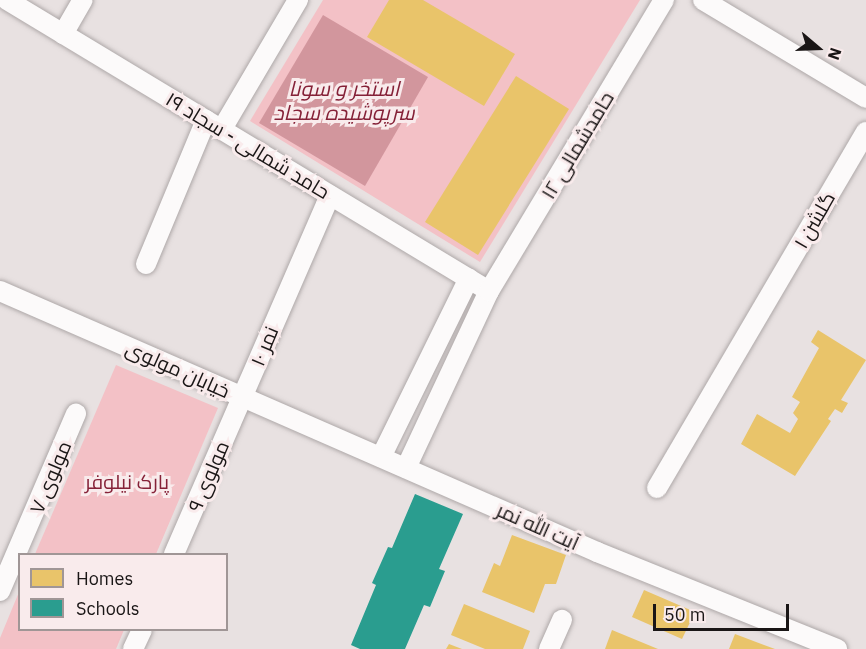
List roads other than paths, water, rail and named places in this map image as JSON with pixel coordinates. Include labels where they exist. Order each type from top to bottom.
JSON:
[{"type":"street","name":"حامد شمالی - سجاد ۱۹","points":[[7,0],[489,291]]},
{"type":"street","points":[[63,34],[83,0]]},
{"type":"street","points":[[146,264],[214,125],[298,0]]},
{"type":"street","name":"حامدشمالی ۱۲","points":[[406,468],[489,291],[664,0]]},
{"type":"street","points":[[703,0],[866,98]]},
{"type":"street","name":"گلشن ۱","points":[[657,488],[866,132]]},
{"type":"street","name":"نمر ۱۰","points":[[242,397],[330,195]]},
{"type":"street","points":[[381,458],[470,278]]},
{"type":"street","name":"خیابان مولوی","points":[[0,291],[242,397]]},
{"type":"street","name":"آیت الله نمر","points":[[242,397],[597,552],[837,649]]},
{"type":"street","name":"مولوی ۹","points":[[175,553],[242,397]]},
{"type":"street","name":"مولوی ۷","points":[[0,591],[76,414]]},
{"type":"street","points":[[549,649],[562,620]]},
{"type":"street","points":[[133,649],[142,631]]},
{"type":"water","name":"استخر و سونا سرپوشیده سجاد","points":[[323,15],[428,77],[365,186],[259,123]]},
{"type":"park label","name":"پارک نیلوفر","points":[[127,481]]}]
